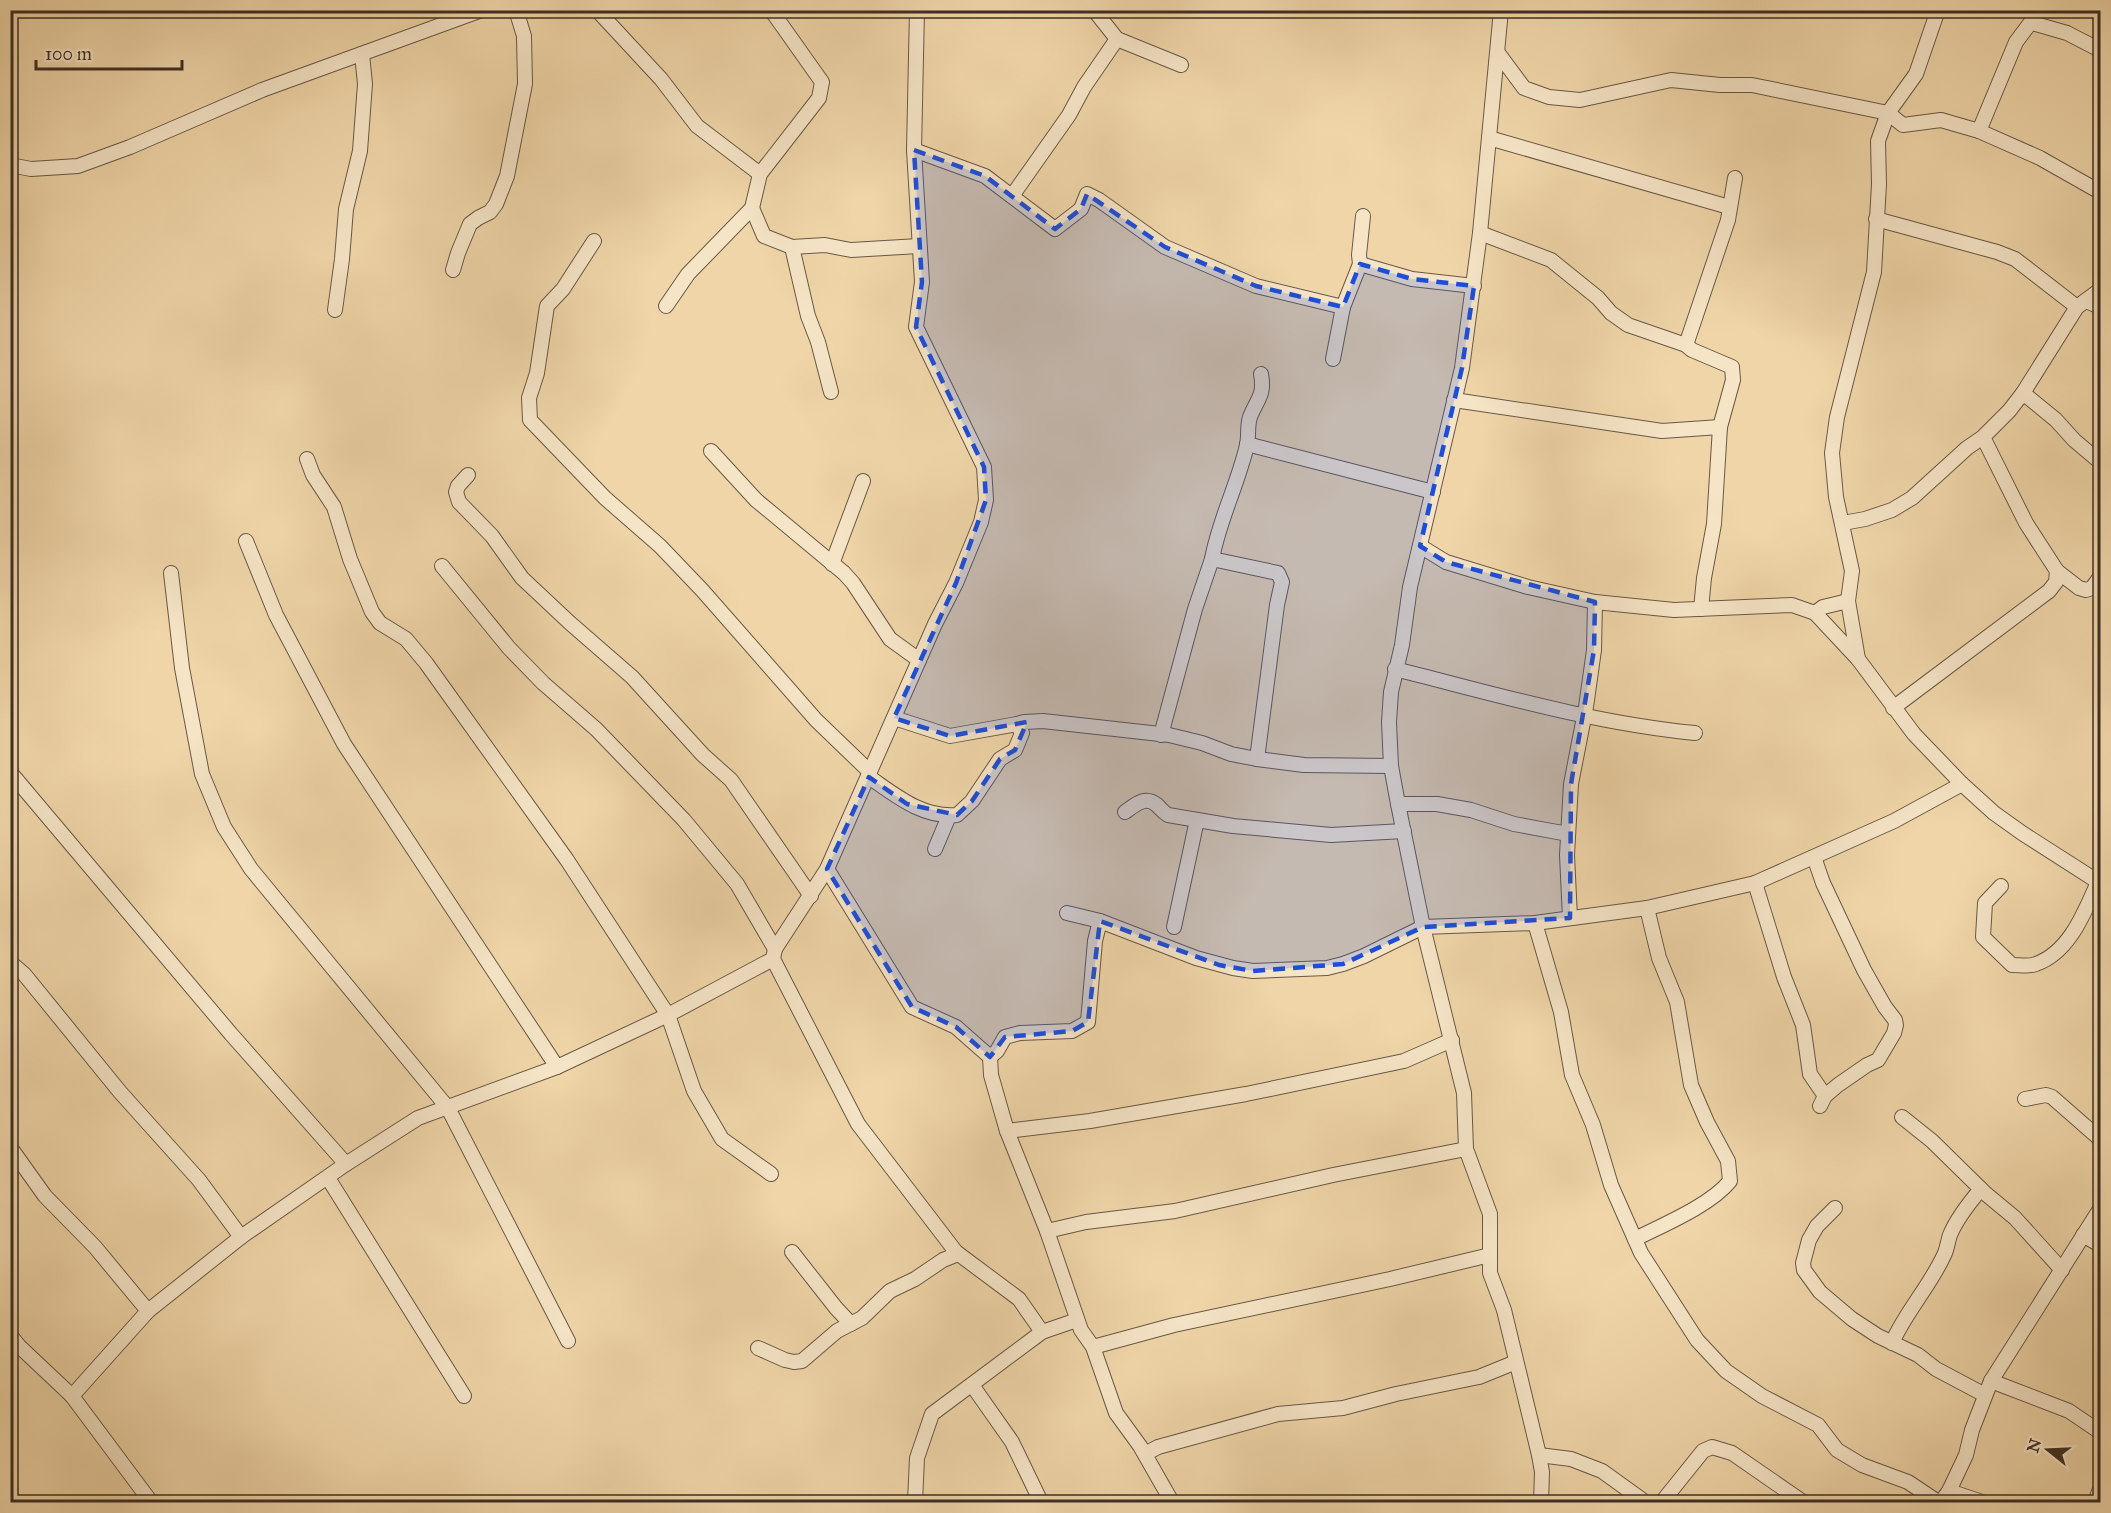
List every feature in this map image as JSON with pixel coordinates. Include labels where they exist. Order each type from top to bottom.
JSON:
[{"type":"street","points":[[10,165],[31,169],[78,166],[130,147],[262,90],[482,10]]},
{"type":"street","points":[[453,270],[470,224],[490,212],[496,204],[507,176],[525,84],[524,36],[516,10]]},
{"type":"street","points":[[597,10],[661,79],[697,126],[760,174]]},
{"type":"street","points":[[666,306],[688,274],[752,208],[760,174],[819,98],[822,82],[771,10]]},
{"type":"street","points":[[72,1396],[148,1311],[241,1237],[346,1164],[418,1118],[557,1067],[669,1015],[774,954],[811,896],[827,869],[956,583],[981,522],[986,500],[984,467],[916,327],[922,282],[914,150],[917,10]]},
{"type":"street","points":[[1094,10],[1117,39],[1181,65]]},
{"type":"street","points":[[1502,10],[1474,286],[1462,368],[1410,587],[1402,645],[1395,669],[1389,722],[1391,766],[1398,804],[1423,927],[1464,1093],[1466,1149],[1490,1214],[1490,1273],[1504,1310],[1539,1455],[1542,1472],[1541,1503]]},
{"type":"street","points":[[1858,659],[1848,601],[1852,571],[1836,497],[1833,453],[1837,417],[1872,283],[1879,184],[1878,141],[1888,113],[1916,74],[1938,10]]},
{"type":"street","points":[[1979,131],[2016,42],[2040,10]]},
{"type":"street","points":[[2032,23],[2067,33],[2100,50]]},
{"type":"street","points":[[1012,196],[1069,115],[1084,87],[1117,39]]},
{"type":"street","points":[[1498,53],[1524,88],[1549,97],[1580,100],[1671,80],[1720,85],[1752,85],[1888,113],[1903,125],[1941,120],[1979,131],[2040,158],[2100,192]]},
{"type":"street","points":[[335,310],[346,209],[360,151],[365,84],[362,54]]},
{"type":"street","points":[[1489,138],[1729,207]]},
{"type":"street","points":[[914,150],[986,176],[1055,229],[1081,209],[1087,194],[1165,247],[1256,286],[1343,307]]},
{"type":"street","points":[[1686,345],[1728,220],[1735,178]]},
{"type":"street","points":[[752,208],[764,236],[792,247],[825,246],[851,250],[919,246]]},
{"type":"street","points":[[1333,359],[1343,307],[1360,264],[1363,216]]},
{"type":"street","points":[[1876,219],[1997,252],[2015,260],[2082,304],[2100,307]]},
{"type":"street","points":[[1480,232],[1551,260],[1628,325],[1686,345],[1692,350],[1732,367],[1733,380],[1720,428],[1714,524],[1701,609]]},
{"type":"street","points":[[594,241],[563,289],[547,306],[537,373],[529,398],[530,420],[605,498],[660,546],[809,712],[870,774],[907,804],[949,816],[957,815],[964,810],[983,788],[1000,759],[1015,750],[1022,733],[1017,724]]},
{"type":"street","points":[[792,247],[808,316],[818,342],[831,392]]},
{"type":"street","points":[[1360,264],[1412,279],[1474,286]]},
{"type":"street","points":[[1843,523],[1892,510],[1912,498],[1967,448],[1983,437],[2023,393],[2082,304],[2100,291]]},
{"type":"street","points":[[1161,735],[1195,609],[1247,444],[1249,419],[1262,394],[1261,374]]},
{"type":"street","points":[[2023,393],[2056,420],[2074,440],[2100,462]]},
{"type":"street","points":[[1454,400],[1662,431],[1720,428]]},
{"type":"street","points":[[1983,437],[2026,523],[2057,571],[2079,588],[2086,590],[2091,588],[2100,577]]},
{"type":"street","points":[[1247,444],[1433,492]]},
{"type":"street","points":[[711,451],[756,500],[853,583],[890,639],[920,660]]},
{"type":"street","points":[[308,459],[313,475],[334,507],[350,559],[372,612],[380,623],[406,639],[426,663],[567,860],[669,1015],[693,1091],[722,1139],[771,1174]]},
{"type":"street","points":[[468,475],[458,486],[456,492],[459,502],[492,536],[522,578],[632,677],[703,755],[731,780],[811,896]]},
{"type":"street","points":[[832,564],[863,481]]},
{"type":"street","points":[[246,541],[276,615],[344,744],[557,1067]]},
{"type":"street","points":[[1420,546],[1446,562],[1528,586],[1595,602],[1674,610],[1792,605],[1815,613],[1858,659],[1914,734],[1962,784],[1994,813],[2099,883],[2079,924],[2052,957],[2034,965],[2012,965],[1983,937],[1985,903],[2001,885]]},
{"type":"street","points":[[1212,559],[1278,573],[1282,582],[1257,759]]},
{"type":"street","points":[[442,566],[518,657],[543,683],[596,729],[684,820],[737,884],[858,1124],[958,1254],[1019,1299],[1042,1332]]},
{"type":"street","points":[[1893,708],[2049,591],[2056,582],[2057,571]]},
{"type":"street","points":[[171,573],[182,668],[202,774],[224,827],[252,869],[448,1108],[568,1341]]},
{"type":"street","points":[[1815,613],[1823,607],[1848,601]]},
{"type":"street","points":[[1570,918],[1568,834],[1570,784],[1585,717],[1594,650],[1595,602]]},
{"type":"street","points":[[1395,669],[1585,717],[1651,729],[1695,733]]},
{"type":"street","points":[[894,718],[950,736],[1024,722],[1043,721],[1161,735],[1202,743],[1231,754],[1257,759],[1304,765],[1391,766]]},
{"type":"street","points":[[10,772],[231,1034],[346,1164]]},
{"type":"street","points":[[1067,912],[1100,921],[1219,965],[1253,971],[1310,970],[1343,964],[1423,927],[1535,923],[1647,908],[1755,883],[1894,821],[1962,784]]},
{"type":"street","points":[[1125,812],[1146,800],[1158,806],[1168,815],[1233,826],[1331,835],[1404,831]]},
{"type":"street","points":[[1398,804],[1437,804],[1471,810],[1514,824],[1568,834]]},
{"type":"street","points":[[935,849],[949,816]]},
{"type":"street","points":[[1174,927],[1197,820]]},
{"type":"street","points":[[1755,883],[1784,977],[1803,1025],[1810,1074],[1822,1101],[1867,1065],[1878,1060],[1894,1034],[1896,1025],[1864,970],[1823,883],[1814,857]]},
{"type":"street","points":[[827,869],[912,1007],[956,1027],[990,1057],[991,1075],[1007,1131],[1047,1231],[1081,1330],[1093,1347],[1116,1413],[1145,1454],[1172,1503]]},
{"type":"street","points":[[1635,1239],[1688,1212],[1724,1190],[1730,1181],[1728,1161],[1707,1122],[1691,1085],[1677,1002],[1659,958],[1647,908]]},
{"type":"street","points":[[990,1057],[997,1051],[1005,1037],[1020,1033],[1072,1031],[1088,1022],[1095,941],[1100,921]]},
{"type":"street","points":[[1535,923],[1561,1012],[1572,1075],[1593,1125],[1611,1185],[1641,1253],[1697,1340],[1726,1371],[1762,1396],[1818,1425],[1837,1450],[1862,1465],[1908,1482],[1943,1499],[1982,1503]]},
{"type":"street","points":[[10,962],[24,974],[120,1092],[199,1180],[241,1237]]},
{"type":"street","points":[[1007,1131],[1090,1121],[1246,1094],[1404,1061],[1452,1040]]},
{"type":"street","points":[[2025,1099],[2046,1095],[2052,1097],[2100,1138]]},
{"type":"street","points":[[1902,1117],[1932,1141],[1981,1189],[2015,1218],[2062,1270]]},
{"type":"street","points":[[10,1147],[45,1196],[94,1247],[148,1311]]},
{"type":"street","points":[[1047,1231],[1086,1222],[1175,1211],[1334,1175],[1466,1149]]},
{"type":"street","points":[[328,1178],[464,1396]]},
{"type":"street","points":[[1892,1343],[1899,1326],[1944,1254],[1958,1219],[1981,1189]]},
{"type":"street","points":[[1835,1208],[1817,1226],[1809,1240],[1805,1253],[1804,1270],[1829,1300],[1852,1319],[1985,1395]]},
{"type":"street","points":[[1943,1499],[1966,1455],[1972,1430],[1991,1381],[2100,1209]]},
{"type":"street","points":[[2083,1235],[2100,1245]]},
{"type":"street","points":[[792,1252],[851,1324]]},
{"type":"street","points":[[758,1348],[785,1360],[802,1361],[837,1331],[862,1318],[890,1291],[915,1279],[943,1260],[958,1254]]},
{"type":"street","points":[[1093,1347],[1174,1325],[1390,1279],[1490,1255]]},
{"type":"street","points":[[915,1503],[917,1458],[932,1414],[1042,1332],[1077,1320]]},
{"type":"street","points":[[10,1335],[72,1396],[151,1503]]},
{"type":"street","points":[[1145,1454],[1158,1447],[1278,1414],[1355,1406],[1396,1394],[1479,1377],[1516,1362]]},
{"type":"street","points":[[1991,1381],[2069,1411],[2100,1432]]},
{"type":"street","points":[[972,1385],[1012,1442],[1041,1503]]},
{"type":"street","points":[[1662,1503],[1703,1451],[1712,1447],[1732,1453],[1803,1503]]},
{"type":"street","points":[[1539,1455],[1571,1459],[1602,1471],[1645,1503]]},
{"type":"street","points":[[2096,1503],[2100,1489]]},
{"type":"highlighted area","points":[[914,150],[985,176],[1055,229],[1081,209],[1087,194],[1165,247],[1256,286],[1343,307],[1360,264],[1412,279],[1474,286],[1462,368],[1420,546],[1446,562],[1595,602],[1594,650],[1571,784],[1570,918],[1423,927],[1343,964],[1253,971],[1219,965],[1100,921],[1088,1022],[1072,1031],[1005,1037],[990,1057],[956,1027],[912,1007],[827,869],[869,777],[907,804],[957,815],[972,801],[1000,759],[1015,750],[1027,722],[950,736],[894,718],[956,583],[986,500],[984,467],[916,327],[922,282]]}]
